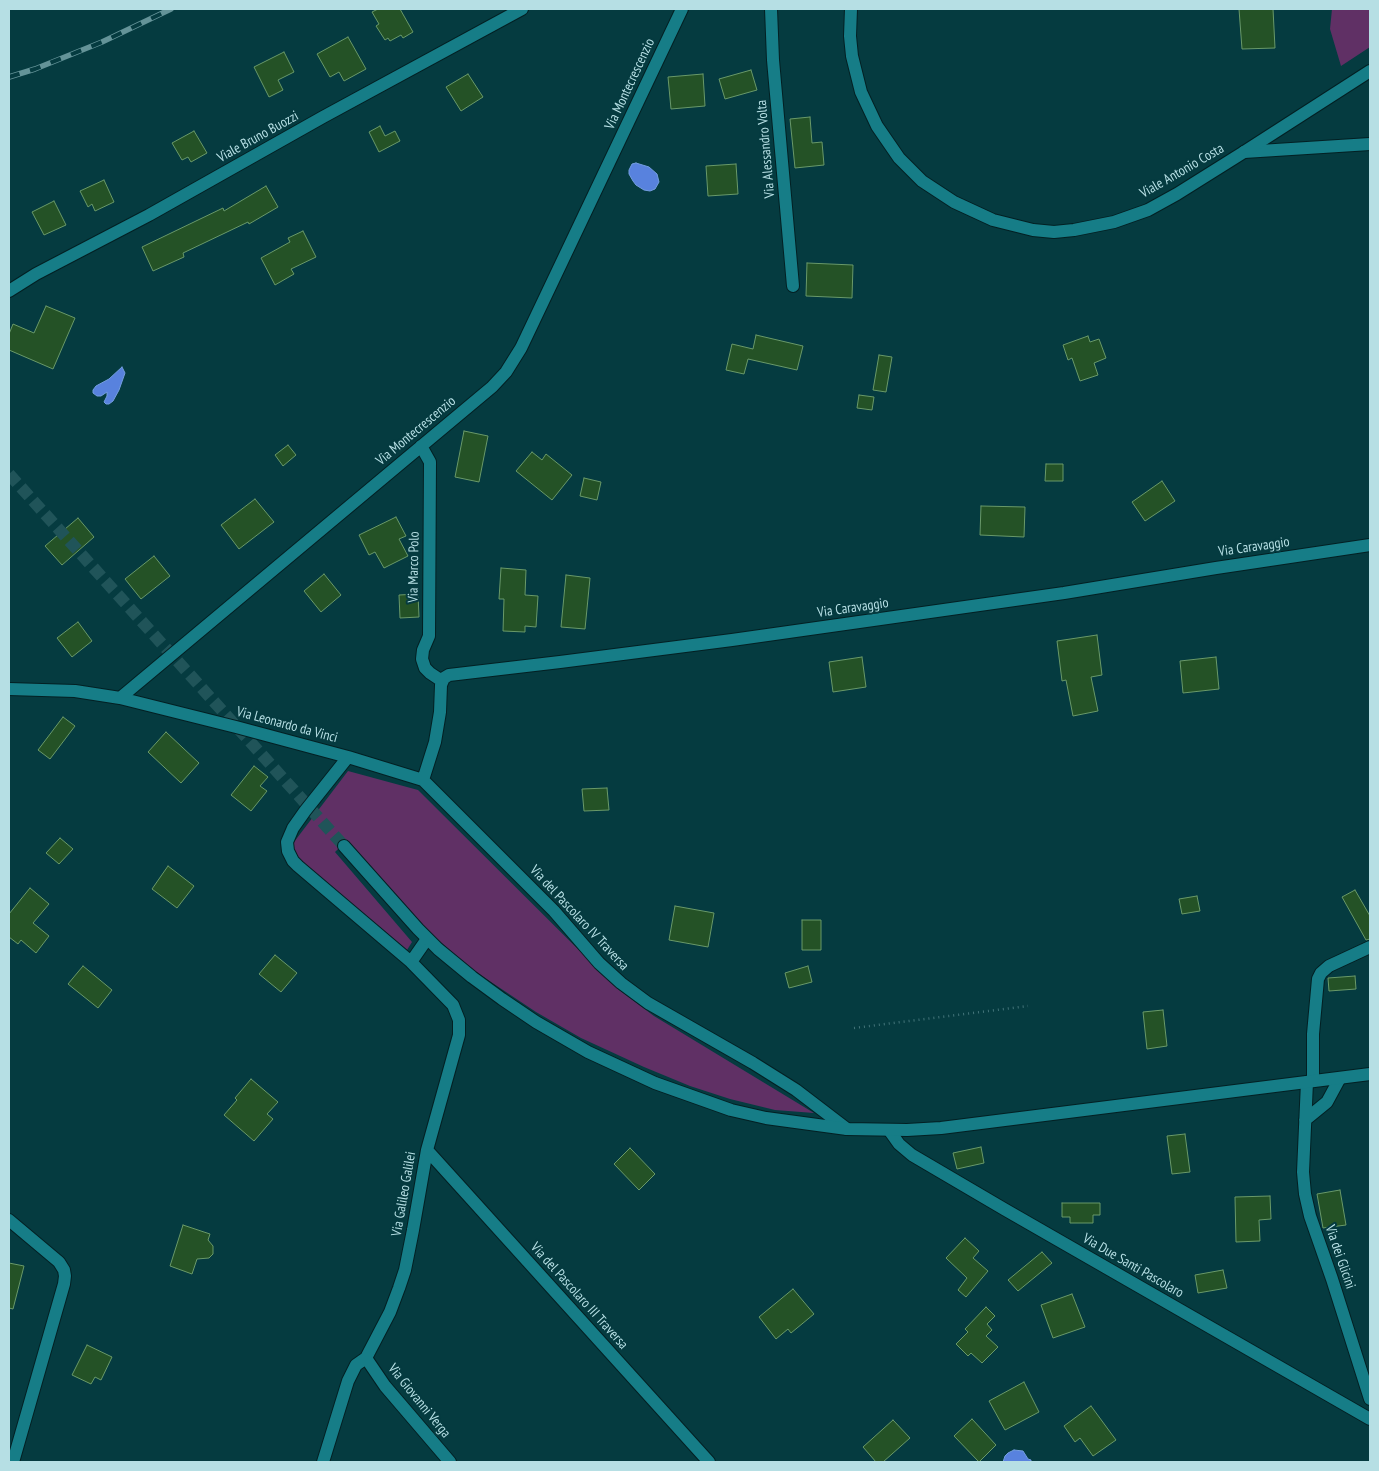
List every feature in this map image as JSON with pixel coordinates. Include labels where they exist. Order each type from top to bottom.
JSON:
[{"type":"street","name":"Viale Bruno Buozzi","points":[[9,291],[36,274],[149,215],[322,117],[522,9]]},
{"type":"street","name":"Via Montecrescenzio","points":[[120,698],[502,377],[514,362],[682,9]]},
{"type":"street","name":"Via Alessandro Volta","points":[[771,9],[774,70],[792,286]]},
{"type":"street","name":"Viale Antonio Costa","points":[[851,9],[850,36],[861,92],[870,113],[886,141],[905,165],[922,181],[954,202],[993,220],[1024,228],[1054,232],[1114,222],[1161,203],[1370,71]]},
{"type":"street","points":[[1244,152],[1370,144]]},
{"type":"street","name":"Via Marco Polo","points":[[421,446],[430,462],[429,636],[423,650],[422,659],[425,668],[442,681]]},
{"type":"street","name":"Via Caravaggio","points":[[442,681],[449,675],[732,640],[1064,593],[1370,545]]},
{"type":"street","points":[[423,780],[435,742],[440,712],[440,688],[442,681]]},
{"type":"street","points":[[9,689],[67,691],[120,698]]},
{"type":"street","name":"Via Leonardo da Vinci","points":[[120,698],[348,757],[293,828],[287,842],[288,851],[298,866],[411,962]]},
{"type":"street","name":"Via del Pascolaro IV Traversa","points":[[348,757],[423,780],[554,910],[598,962],[621,983],[648,1003],[796,1090],[847,1129]]},
{"type":"street","points":[[344,846],[427,939],[472,977],[521,1012],[575,1045],[643,1078],[695,1098],[749,1115],[787,1122],[847,1129],[889,1130],[956,1126],[1370,1074]]},
{"type":"street","points":[[411,962],[427,939]]},
{"type":"street","name":"Via dei Glicini","points":[[1370,947],[1329,966],[1321,973],[1318,979],[1305,1120],[1303,1172],[1308,1209],[1370,1399]]},
{"type":"street","name":"Via Galileo Galilei","points":[[323,1462],[348,1381],[356,1366],[366,1358],[390,1312],[403,1278],[427,1150],[457,1041],[459,1025],[457,1014],[449,1000],[411,962]]},
{"type":"street","points":[[1305,1120],[1327,1102],[1340,1078]]},
{"type":"street","name":"Via Due Santi Pascolaro","points":[[889,1130],[899,1144],[912,1155],[1370,1419]]},
{"type":"street","name":"Via del Pascolaro III Traversa","points":[[427,1150],[708,1462]]},
{"type":"street","points":[[9,1220],[59,1262],[65,1276],[13,1462]]},
{"type":"street","name":"Via Giovanni Verga","points":[[366,1358],[394,1396],[450,1462]]},
{"type":"path","points":[[854,1028],[1028,1006]]},
{"type":"shaded area","points":[[1332,9],[1370,9],[1370,47],[1341,66],[1330,29]]},
{"type":"shaded area","points":[[348,771],[418,790],[619,990],[654,1016],[814,1113],[775,1110],[730,1099],[690,1086],[581,1038],[536,1012],[473,970],[437,939],[347,840],[335,852],[412,942],[407,950],[300,860],[292,849],[294,842]]},
{"type":"water","points":[[636,163],[649,167],[657,174],[659,182],[655,189],[650,191],[644,190],[633,181],[629,170],[632,164]]},
{"type":"water","points":[[122,367],[125,373],[119,390],[113,401],[106,404],[104,402],[107,392],[97,396],[93,393],[93,390]]},
{"type":"water","points":[[1014,1450],[1023,1451],[1031,1462],[1003,1462],[1005,1456]]},
{"type":"building","points":[[378,9],[400,9],[413,32],[403,38],[401,35],[390,41],[388,38],[385,40],[376,26],[379,24],[372,12]]},
{"type":"building","points":[[1239,9],[1273,9],[1275,48],[1242,49]]},
{"type":"building","points":[[348,37],[366,69],[344,81],[339,72],[330,77],[317,54]]},
{"type":"building","points":[[284,52],[294,72],[278,80],[283,90],[269,97],[254,67]]},
{"type":"building","points":[[751,70],[757,90],[725,99],[719,79]]},
{"type":"building","points":[[468,74],[483,97],[461,111],[446,87]]},
{"type":"building","points":[[703,74],[705,106],[671,109],[668,77]]},
{"type":"building","points":[[810,117],[812,143],[822,142],[824,165],[795,168],[790,119]]},
{"type":"building","points":[[380,126],[385,136],[395,131],[400,141],[379,152],[369,132]]},
{"type":"building","points":[[194,131],[207,153],[191,162],[188,157],[182,160],[172,143]]},
{"type":"building","points":[[736,164],[738,194],[708,196],[706,166]]},
{"type":"building","points":[[104,180],[114,202],[95,211],[92,204],[88,207],[80,191]]},
{"type":"building","points":[[266,186],[278,207],[249,224],[248,222],[183,253],[184,257],[153,271],[142,247],[223,208],[224,211]]},
{"type":"building","points":[[54,201],[66,225],[44,235],[32,212]]},
{"type":"building","points":[[303,231],[316,257],[291,269],[294,274],[275,285],[261,258],[290,242],[288,238]]},
{"type":"building","points":[[807,263],[853,265],[852,298],[806,296]]},
{"type":"building","points":[[46,306],[75,318],[53,369],[9,350],[9,334],[13,324],[34,333]]},
{"type":"building","points":[[756,335],[803,346],[797,370],[748,359],[744,374],[726,370],[732,344],[753,349]]},
{"type":"building","points":[[1088,336],[1090,342],[1099,339],[1106,358],[1094,363],[1098,375],[1080,381],[1072,358],[1068,360],[1063,345]]},
{"type":"building","points":[[879,355],[892,357],[886,392],[873,390]]},
{"type":"building","points":[[859,395],[874,397],[872,410],[857,408]]},
{"type":"building","points":[[464,431],[488,436],[479,482],[455,477]]},
{"type":"building","points":[[288,445],[296,455],[283,466],[275,455]]},
{"type":"building","points":[[532,452],[542,460],[546,454],[572,475],[552,500],[516,471]]},
{"type":"building","points":[[1046,464],[1063,464],[1063,481],[1045,481]]},
{"type":"building","points":[[584,478],[601,482],[597,500],[580,496]]},
{"type":"building","points":[[1162,481],[1175,501],[1145,521],[1132,502]]},
{"type":"building","points":[[255,499],[274,522],[239,549],[221,525]]},
{"type":"building","points":[[981,506],[1025,507],[1024,537],[980,535]]},
{"type":"building","points":[[396,517],[406,536],[399,539],[408,556],[384,568],[375,552],[369,555],[359,535]]},
{"type":"building","points":[[78,518],[94,537],[62,565],[45,546]]},
{"type":"building","points":[[154,556],[170,576],[141,599],[125,579]]},
{"type":"building","points":[[501,568],[526,570],[525,595],[538,596],[536,627],[525,626],[525,632],[503,631],[504,599],[499,599]]},
{"type":"building","points":[[324,574],[341,595],[321,612],[304,591]]},
{"type":"building","points":[[566,575],[590,578],[585,629],[561,627]]},
{"type":"building","points":[[418,594],[419,617],[400,618],[399,595]]},
{"type":"building","points":[[78,622],[92,641],[72,657],[57,638]]},
{"type":"building","points":[[1097,635],[1102,675],[1091,677],[1098,711],[1073,716],[1066,680],[1062,681],[1057,641]]},
{"type":"building","points":[[862,657],[866,687],[833,692],[829,662]]},
{"type":"building","points":[[1216,657],[1219,689],[1183,693],[1180,661]]},
{"type":"building","points":[[63,717],[75,726],[50,759],[38,750]]},
{"type":"building","points":[[166,732],[199,763],[181,783],[148,752]]},
{"type":"building","points":[[254,766],[268,777],[260,786],[267,791],[251,811],[231,795]]},
{"type":"building","points":[[607,788],[609,810],[584,811],[582,789]]},
{"type":"building","points":[[60,838],[73,849],[59,864],[46,853]]},
{"type":"building","points":[[168,866],[194,886],[177,908],[152,889]]},
{"type":"building","points":[[30,888],[49,904],[33,923],[49,936],[36,953],[21,940],[18,944],[9,937],[9,914]]},
{"type":"building","points":[[1355,890],[1370,916],[1370,939],[1366,940],[1342,897]]},
{"type":"building","points":[[1197,896],[1200,911],[1182,914],[1179,899]]},
{"type":"building","points":[[675,906],[714,913],[708,947],[669,940]]},
{"type":"building","points":[[802,920],[821,920],[821,950],[802,950]]},
{"type":"building","points":[[275,955],[297,973],[281,992],[259,974]]},
{"type":"building","points":[[83,966],[112,990],[98,1008],[68,984]]},
{"type":"building","points":[[808,966],[812,982],[789,988],[785,973]]},
{"type":"building","points":[[1355,976],[1356,989],[1329,991],[1328,978]]},
{"type":"building","points":[[1163,1010],[1167,1046],[1147,1049],[1143,1012]]},
{"type":"building","points":[[251,1079],[278,1102],[267,1114],[273,1119],[254,1141],[224,1115]]},
{"type":"building","points":[[1185,1134],[1190,1172],[1172,1174],[1167,1136]]},
{"type":"building","points":[[981,1147],[984,1163],[957,1169],[953,1153]]},
{"type":"building","points":[[630,1148],[655,1174],[639,1190],[614,1164]]},
{"type":"building","points":[[1340,1190],[1346,1225],[1323,1228],[1317,1194]]},
{"type":"building","points":[[1270,1196],[1271,1219],[1259,1220],[1260,1241],[1236,1242],[1235,1197]]},
{"type":"building","points":[[1062,1203],[1100,1203],[1100,1215],[1093,1215],[1093,1223],[1070,1223],[1070,1217],[1062,1217]]},
{"type":"building","points":[[183,1225],[210,1234],[208,1240],[213,1246],[213,1254],[209,1258],[197,1259],[192,1274],[170,1266]]},
{"type":"building","points":[[965,1238],[979,1251],[973,1258],[988,1271],[966,1297],[958,1290],[967,1278],[946,1258]]},
{"type":"building","points":[[1042,1252],[1052,1263],[1018,1291],[1008,1280]]},
{"type":"building","points":[[9,1263],[24,1266],[13,1309],[9,1308]]},
{"type":"building","points":[[1223,1270],[1227,1288],[1198,1293],[1195,1275]]},
{"type":"building","points":[[793,1289],[814,1314],[791,1333],[788,1329],[776,1339],[759,1317]]},
{"type":"building","points":[[1072,1294],[1085,1327],[1053,1338],[1041,1305]]},
{"type":"building","points":[[986,1307],[995,1316],[987,1324],[992,1330],[986,1336],[998,1347],[982,1363],[971,1353],[968,1356],[956,1344],[968,1332],[965,1329]]},
{"type":"building","points":[[87,1345],[112,1357],[101,1380],[95,1377],[91,1384],[72,1375]]},
{"type":"building","points":[[1024,1382],[1039,1412],[1005,1430],[989,1401]]},
{"type":"building","points":[[1091,1406],[1116,1440],[1093,1456],[1080,1438],[1075,1442],[1064,1426]]},
{"type":"building","points":[[972,1419],[996,1445],[979,1462],[954,1436]]},
{"type":"building","points":[[893,1420],[910,1438],[883,1462],[876,1462],[863,1447]]},
{"type":"tunnel","points":[[9,474],[344,846]]},
{"type":"railway","points":[[9,77],[35,69],[102,42],[171,9]]}]
